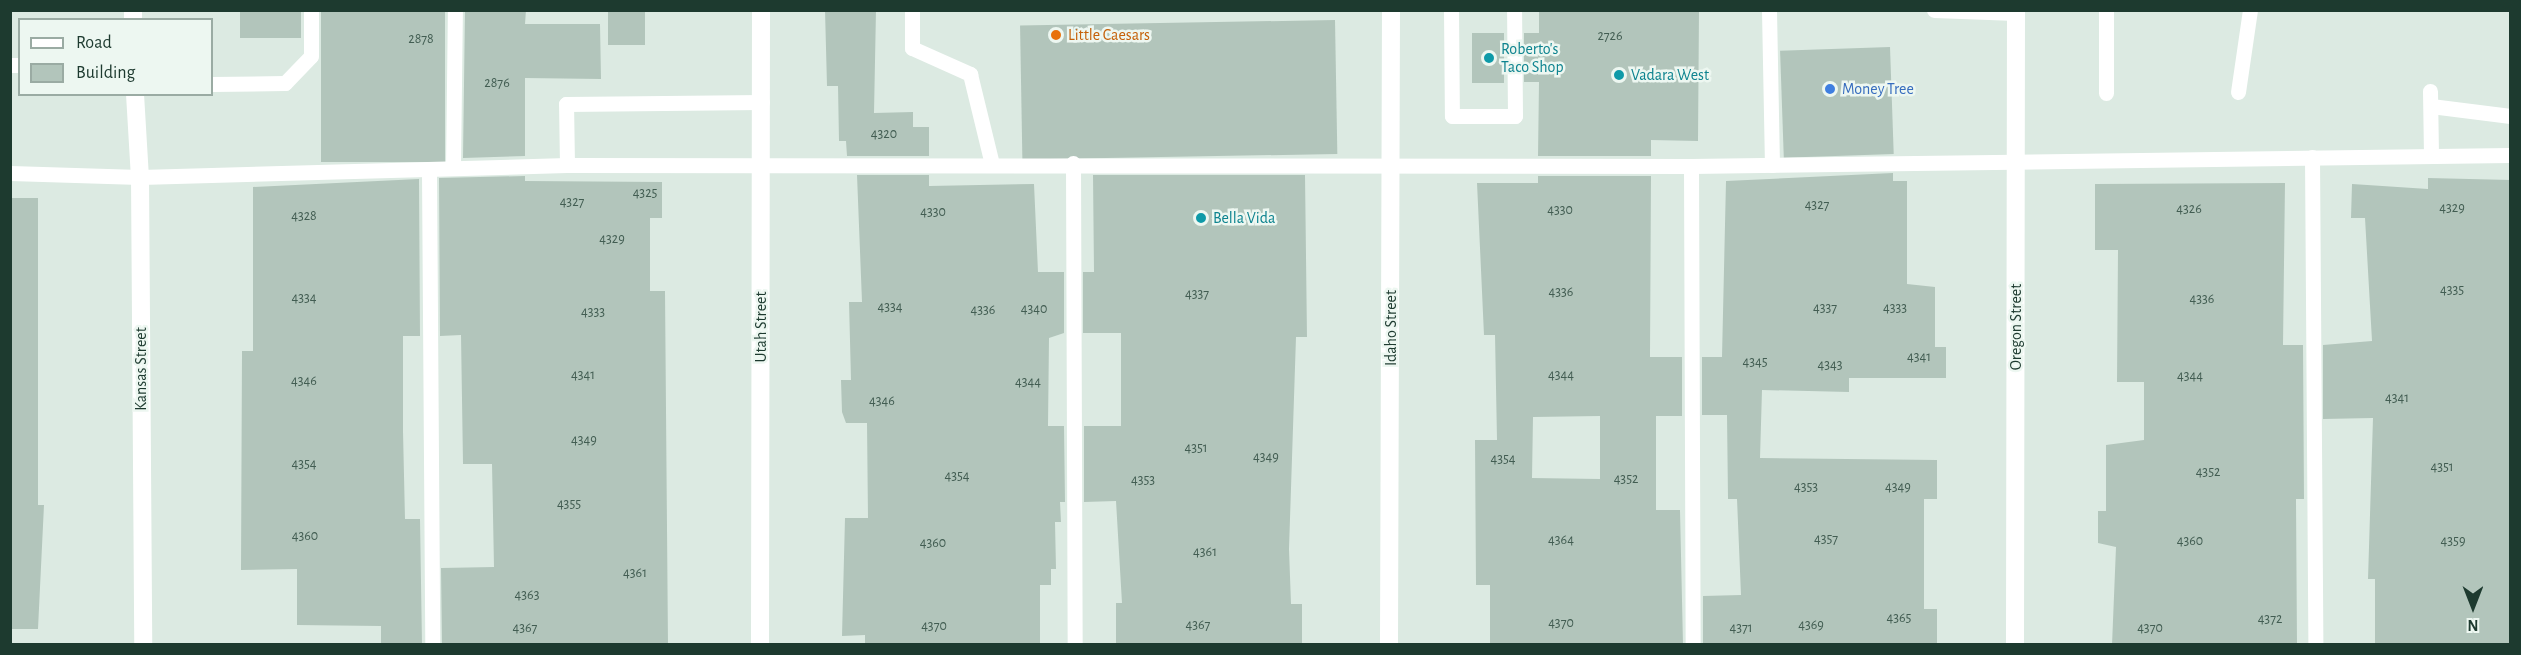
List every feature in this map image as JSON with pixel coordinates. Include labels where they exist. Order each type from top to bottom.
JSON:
[{"type":"street","name":"Utah Street","points":[[760,645],[761,10]]},
{"type":"street","name":"Idaho Street","points":[[1389,645],[1391,10]]},
{"type":"street","name":"Oregon Street","points":[[2015,645],[2016,12]]},
{"type":"street","name":"Kansas Street","points":[[135,96],[140,177],[143,645]]},
{"type":"lane","points":[[213,84],[285,83],[310,56],[311,10]]},
{"type":"lane","points":[[453,166],[454,10]]},
{"type":"lane","points":[[912,10],[912,48],[970,74],[992,164]]},
{"type":"lane","points":[[1451,10],[1452,116],[1515,116],[1514,10]]},
{"type":"lane","points":[[1769,10],[1772,165]]},
{"type":"lane","points":[[1934,10],[2016,12]]},
{"type":"lane","points":[[2106,10],[2106,93]]},
{"type":"lane","points":[[2238,92],[2250,10]]},
{"type":"lane","points":[[2431,154],[2430,98],[2511,116]]},
{"type":"lane","points":[[567,165],[566,104],[762,102]]},
{"type":"lane","points":[[10,173],[140,177],[429,172],[453,166],[567,165],[1392,163],[1691,166],[2431,154],[2511,155]]},
{"type":"lane","points":[[2312,157],[2315,645]]},
{"type":"lane","points":[[1072,163],[1075,645]]},
{"type":"lane","points":[[1691,166],[1693,645]]},
{"type":"lane","points":[[429,172],[432,645]]},
{"type":"building","points":[[240,10],[301,10],[301,38],[240,38]]},
{"type":"building","points":[[321,10],[445,10],[445,162],[321,162]]},
{"type":"building","points":[[465,10],[526,10],[525,24],[600,24],[601,79],[525,78],[525,156],[463,158]]},
{"type":"building","points":[[608,10],[645,10],[645,45],[608,45]]},
{"type":"building","points":[[825,10],[876,10],[874,113],[913,112],[913,127],[929,127],[929,156],[847,156],[846,141],[839,141],[838,86],[827,86]]},
{"type":"building","name":"Vadara West","points":[[1539,10],[1699,10],[1698,141],[1651,140],[1651,156],[1538,156],[1539,82],[1524,82],[1524,33],[1539,33]]},
{"type":"building","points":[[1335,20],[1337,154],[1022,159],[1020,25]]},
{"type":"building","name":"Roberto's Taco Shop","points":[[1472,33],[1504,33],[1504,83],[1472,83]]},
{"type":"building","points":[[1890,47],[1894,154],[1784,158],[1780,51]]},
{"type":"building","points":[[1893,173],[1893,181],[1907,181],[1907,284],[1935,287],[1935,347],[1946,347],[1946,378],[1849,378],[1849,392],[1762,390],[1760,458],[1937,460],[1937,499],[1924,499],[1924,609],[1937,609],[1937,645],[1703,645],[1703,596],[1741,595],[1737,499],[1728,499],[1727,415],[1702,415],[1702,357],[1722,357],[1726,181]]},
{"type":"building","points":[[857,175],[929,175],[929,186],[1034,184],[1038,272],[1064,272],[1064,333],[1049,338],[1048,426],[1064,426],[1065,502],[1060,502],[1061,522],[1055,522],[1056,569],[1051,569],[1051,585],[1040,585],[1040,645],[865,645],[865,635],[842,636],[845,518],[868,518],[867,423],[846,423],[842,412],[841,380],[851,380],[849,302],[862,302]]},
{"type":"building","points":[[1093,175],[1305,175],[1307,337],[1296,337],[1289,549],[1291,604],[1302,604],[1302,645],[1116,645],[1116,603],[1122,603],[1116,501],[1084,502],[1084,426],[1121,426],[1121,333],[1083,333],[1083,272],[1094,272]]},
{"type":"building","points":[[525,176],[525,181],[662,182],[662,218],[650,218],[650,291],[665,291],[668,645],[442,645],[441,568],[494,567],[492,464],[463,464],[461,335],[440,336],[439,178]]},
{"type":"building","points":[[1538,176],[1651,176],[1650,357],[1682,357],[1682,416],[1656,416],[1656,510],[1680,510],[1683,645],[1490,645],[1490,585],[1476,585],[1475,440],[1497,440],[1495,335],[1484,335],[1477,183],[1538,183]],"holes":[[[1600,416],[1600,479],[1532,478],[1533,417]]]},
{"type":"building","points":[[2428,178],[2511,180],[2511,645],[2375,645],[2375,579],[2368,579],[2373,418],[2323,419],[2323,345],[2372,341],[2365,218],[2351,218],[2352,184],[2428,189]]},
{"type":"building","points":[[419,179],[420,336],[403,336],[403,431],[405,519],[420,519],[422,645],[381,645],[381,626],[297,625],[297,569],[241,570],[242,351],[253,351],[253,187]]},
{"type":"building","points":[[2285,183],[2283,345],[2303,345],[2304,499],[2296,499],[2297,645],[2112,645],[2116,547],[2098,543],[2098,511],[2106,511],[2106,445],[2144,440],[2144,382],[2117,382],[2118,250],[2095,250],[2095,184]]},
{"type":"building","points":[[10,198],[38,198],[38,505],[44,505],[38,629],[10,629]]},
{"type":"place","name":"Little Caesars","points":[[1056,35]]},
{"type":"place","name":"Roberto's Taco Shop","points":[[1489,58]]},
{"type":"place","name":"Vadara West","points":[[1619,75]]},
{"type":"place","name":"Money Tree","points":[[1830,89]]},
{"type":"place","name":"Bella Vida","points":[[1201,218]]}]
